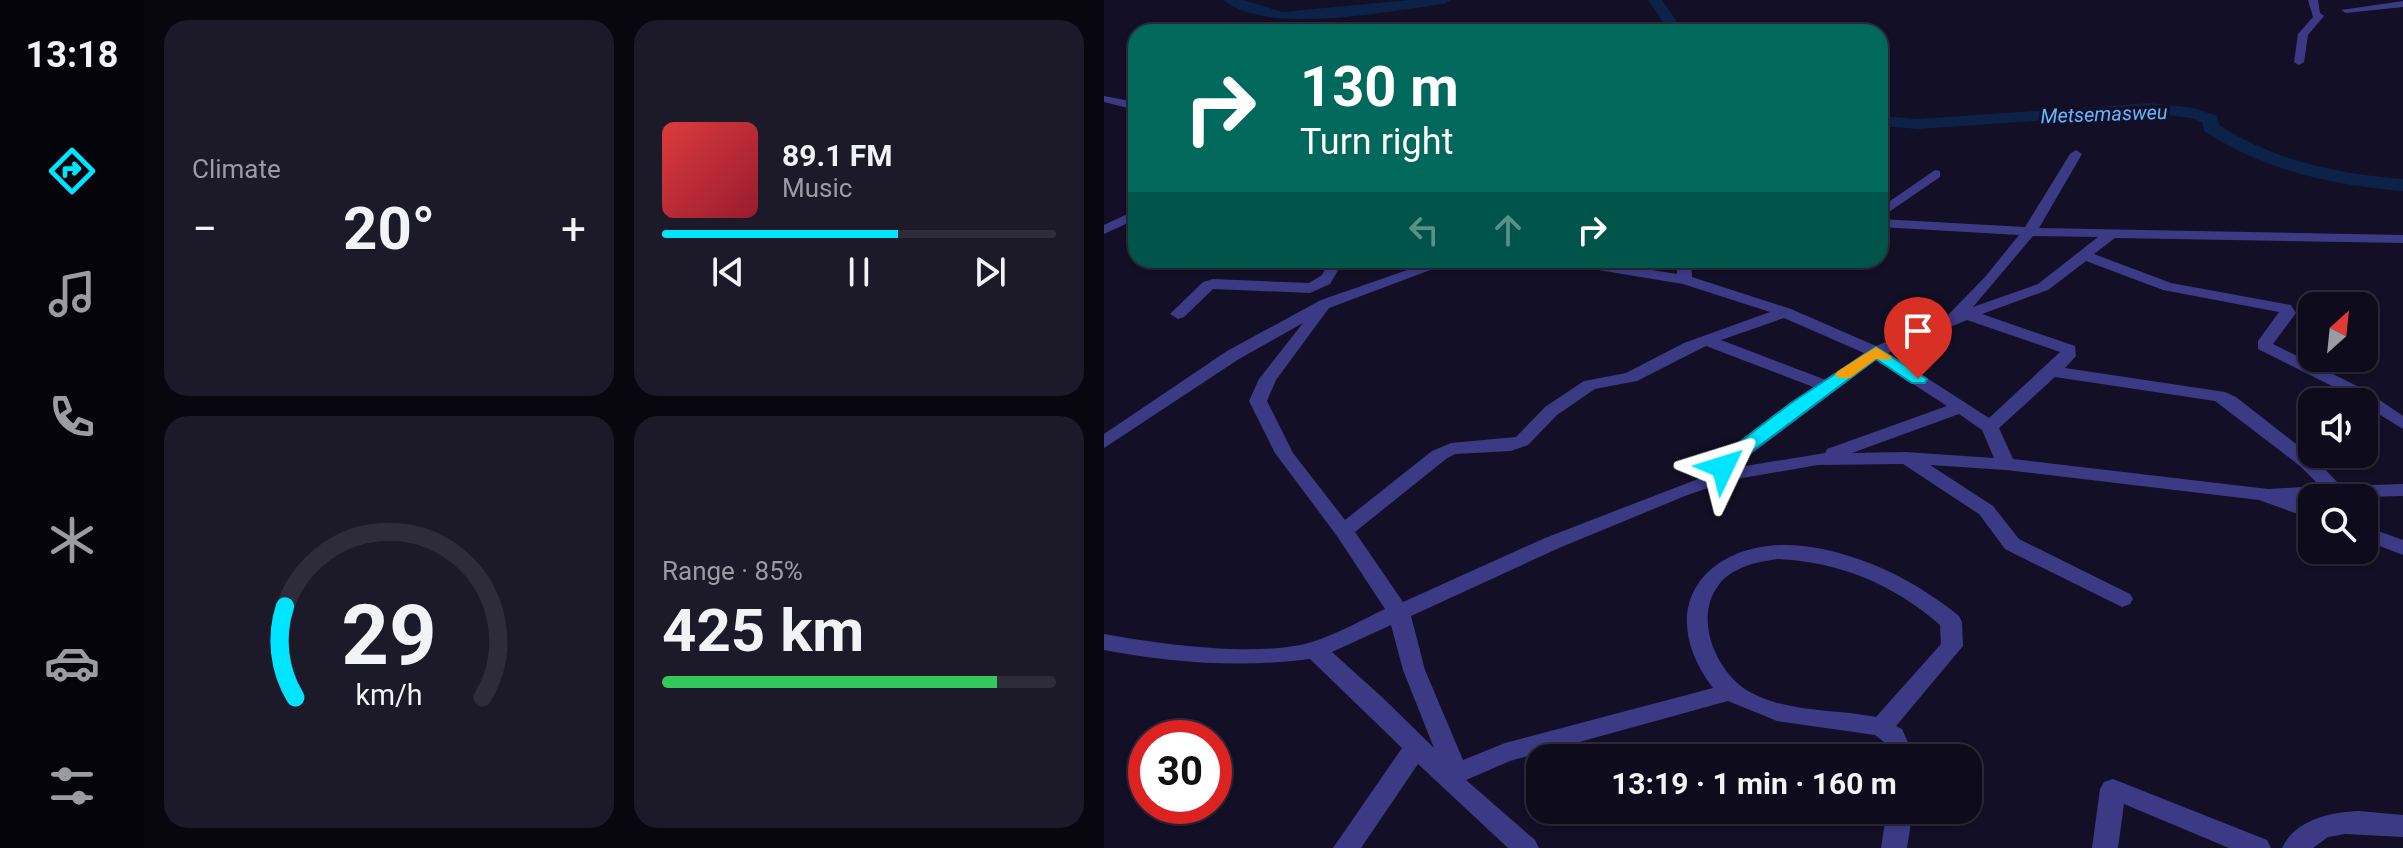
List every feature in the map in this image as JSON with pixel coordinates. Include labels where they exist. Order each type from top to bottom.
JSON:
[{"type":"street","points":[[2299,62],[2303,34],[2319,16],[2315,14],[2313,0]]},
{"type":"street","points":[[2346,10],[2403,4]]},
{"type":"street","points":[[1104,99],[1128,104]]},
{"type":"street","points":[[1949,321],[1993,277],[2052,201],[2076,154]]},
{"type":"street","points":[[1888,208],[1935,174]]},
{"type":"street","points":[[1104,230],[1128,218]]},
{"type":"street","points":[[1888,223],[2028,232],[2403,239]]},
{"type":"street","points":[[1727,475],[1723,467],[1727,461],[1876,352],[1949,321],[2043,287],[2111,234]]},
{"type":"street","points":[[2086,256],[2168,287],[2285,308],[2287,317],[2264,342],[2268,350],[2359,394],[2403,424]]},
{"type":"street","points":[[1178,314],[1208,285],[1310,288],[1329,279],[1334,268]]},
{"type":"street","points":[[1104,442],[1233,355],[1327,303],[1427,268]]},
{"type":"street","points":[[1626,268],[1685,280],[1785,312],[1876,352],[1990,427],[2006,464]]},
{"type":"street","points":[[1684,268],[1685,280]]},
{"type":"street","points":[[1327,303],[1268,379],[1258,401],[1303,481],[1344,531],[1399,613],[1414,670],[1450,774]]},
{"type":"street","points":[[1344,531],[1439,455],[1451,449],[1511,445],[1522,441],[1551,411],[1590,385],[1631,377],[1706,340],[1785,312]]},
{"type":"street","points":[[1969,315],[2069,350],[2068,356],[1990,427]]},
{"type":"street","points":[[1706,340],[1826,386]]},
{"type":"street","points":[[2052,371],[2219,396],[2230,401],[2307,462],[2328,484]]},
{"type":"street","points":[[1818,459],[1961,407]]},
{"type":"street","points":[[1104,642],[1174,654],[1284,655],[1315,650],[1552,543],[1727,475],[1818,459],[1905,458],[2006,464],[2262,494],[2298,493]]},
{"type":"street","points":[[1905,458],[1986,510],[2012,544],[2122,599]]},
{"type":"street","points":[[2378,491],[2403,490]]},
{"type":"street","points":[[2262,494],[2298,508]]},
{"type":"street","points":[[2378,538],[2403,548]]},
{"type":"street","points":[[1881,727],[1952,646],[1951,622],[1937,608],[1869,572],[1808,553],[1781,550],[1755,553],[1731,563],[1710,579],[1700,599],[1697,621],[1702,646],[1713,672],[1730,692],[1747,702],[1784,713],[1881,727],[1893,736],[1897,744]]},
{"type":"street","points":[[1315,650],[1526,848]]},
{"type":"street","points":[[1450,774],[1600,725],[1701,702],[1730,692]]},
{"type":"street","points":[[1346,848],[1417,746]]},
{"type":"street","points":[[2105,848],[2113,789],[2258,848]]},
{"type":"street","points":[[1894,848],[1898,824]]},
{"type":"street","points":[[2295,848],[2308,833],[2327,825],[2403,826]]},
{"type":"waterway","name":"Metsemasweu","points":[[1230,0],[1281,16],[1317,15],[1444,0]]},
{"type":"waterway","name":"Metsemasweu","points":[[1655,0],[1672,24]]},
{"type":"waterway","name":"Metsemasweu","points":[[1888,122],[1918,124],[2150,108],[2194,113],[2211,120],[2210,127],[2230,140],[2277,161],[2354,180],[2403,185]]},
{"type":"slow traffic","points":[[1844,375],[1876,352],[1884,357]]},
{"type":"route","points":[[1723,467],[1797,406],[1876,352],[1918,379]]}]
